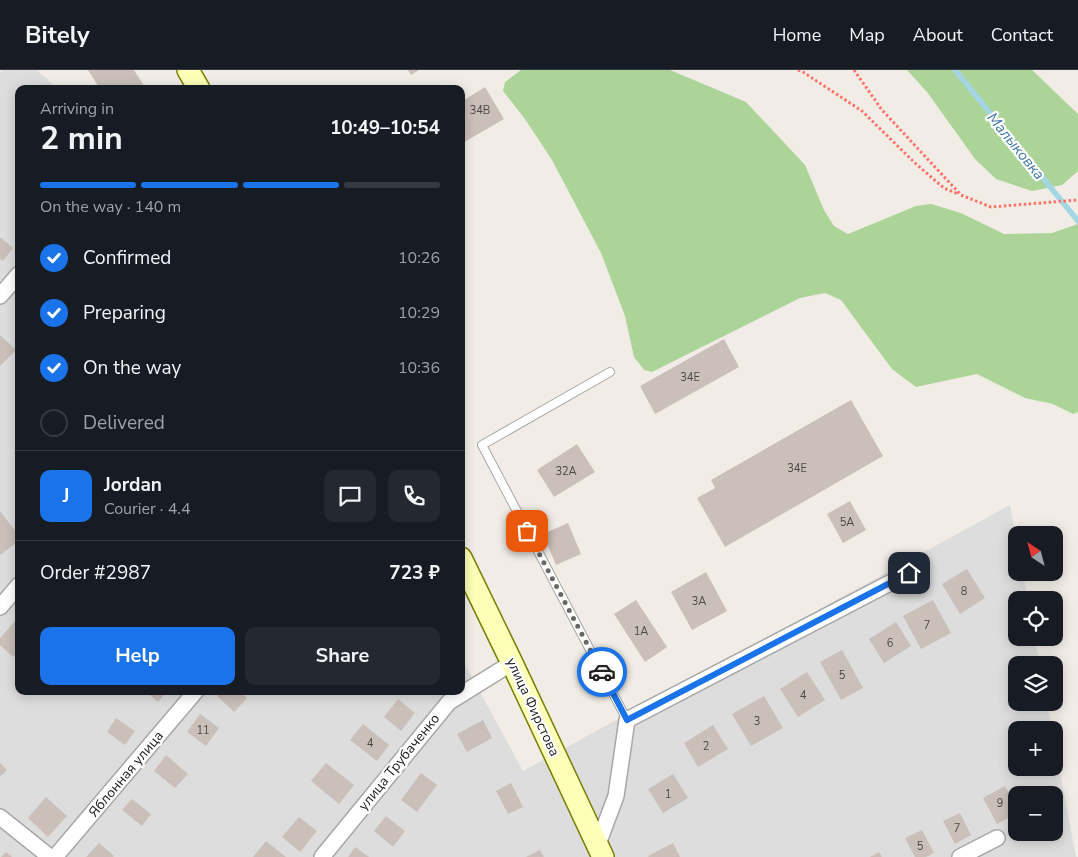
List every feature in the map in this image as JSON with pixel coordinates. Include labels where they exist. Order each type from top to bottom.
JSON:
[{"type":"main road","name":"улица Фирстова","points":[[465,566],[600,851]]},
{"type":"street","points":[[0,296],[15,279]]},
{"type":"street","points":[[600,851],[616,796],[627,720],[909,573]]},
{"type":"street","points":[[0,607],[15,590]]},
{"type":"street","name":"улица Трубаченко","points":[[465,692],[512,663]]},
{"type":"street","name":"Яблонная улица","points":[[55,857],[193,695]]},
{"type":"street","name":"улица Трубаченко","points":[[322,857],[449,702],[460,695]]},
{"type":"street","points":[[0,817],[50,857]]},
{"type":"street","points":[[960,857],[997,838]]},
{"type":"lane","points":[[610,372],[482,445],[627,720]]},
{"type":"path","points":[[798,70],[862,111],[944,188],[991,207],[1078,200]]},
{"type":"path","points":[[854,70],[882,110],[961,195]]},
{"type":"shaded area","points":[[2,70],[37,70],[54,85],[15,85],[15,695],[465,695],[465,664],[523,771],[1010,505],[1014,526],[1008,526],[1008,581],[1024,581],[1026,591],[1008,591],[1008,646],[1036,646],[1038,656],[1008,656],[1008,711],[1048,711],[1050,721],[1008,721],[1008,776],[1061,776],[1063,786],[1008,786],[1008,841],[1063,841],[1063,787],[1076,857],[0,857],[0,73]]},
{"type":"green space","points":[[521,70],[670,70],[746,102],[805,165],[824,210],[834,226],[848,234],[916,206],[931,204],[961,213],[1004,234],[1052,233],[1078,224],[1078,412],[1073,414],[1053,404],[1025,398],[977,374],[916,387],[892,369],[841,300],[825,293],[800,298],[652,372],[644,370],[634,357],[625,316],[601,253],[552,160],[525,119],[503,91],[505,82]]},
{"type":"green space","points":[[907,70],[1032,70],[1078,114],[1078,171],[1062,185],[1032,191],[996,179],[975,159],[927,92]]},
{"type":"building","points":[[88,70],[134,70],[143,85],[97,85]]},
{"type":"building","points":[[408,70],[419,70],[411,75]]},
{"type":"building","points":[[485,87],[504,119],[465,142],[465,100]]},
{"type":"building","points":[[0,237],[13,248],[3,261],[0,259]]},
{"type":"building","points":[[0,335],[15,351],[0,366]]},
{"type":"building","points":[[724,339],[739,367],[655,414],[640,386]]},
{"type":"building","points":[[851,400],[883,456],[725,547],[697,498],[715,488],[711,480]]},
{"type":"building","points":[[577,444],[595,472],[554,497],[537,470]]},
{"type":"building","points":[[850,501],[866,530],[843,543],[827,514]]},
{"type":"building","points":[[0,511],[15,531],[15,544],[0,555]]},
{"type":"building","points":[[568,523],[581,554],[556,565],[543,534]]},
{"type":"building","points":[[967,569],[985,598],[960,614],[942,584]]},
{"type":"building","points":[[706,572],[727,611],[692,630],[671,592]]},
{"type":"building","points":[[636,600],[667,647],[645,662],[614,614]]},
{"type":"building","points":[[933,600],[951,633],[921,649],[903,616]]},
{"type":"building","points":[[15,621],[15,655],[13,657],[0,645],[0,638]]},
{"type":"building","points":[[896,622],[911,646],[884,663],[869,639]]},
{"type":"building","points":[[842,650],[863,688],[841,700],[820,662]]},
{"type":"building","points":[[807,672],[825,700],[798,717],[780,689]]},
{"type":"building","points":[[150,695],[164,695],[158,702]]},
{"type":"building","points":[[244,695],[247,698],[234,712],[217,696]]},
{"type":"building","points":[[764,696],[783,728],[751,746],[732,714]]},
{"type":"building","points":[[398,699],[415,713],[401,731],[384,717]]},
{"type":"building","points":[[200,714],[219,728],[206,746],[187,732]]},
{"type":"building","points":[[116,718],[135,731],[125,745],[107,732]]},
{"type":"building","points":[[483,720],[492,738],[467,752],[457,734]]},
{"type":"building","points":[[363,724],[389,745],[377,761],[350,740]]},
{"type":"building","points":[[713,725],[728,749],[698,767],[684,743]]},
{"type":"building","points":[[166,755],[188,774],[175,788],[154,771]]},
{"type":"building","points":[[0,763],[7,770],[0,777]]},
{"type":"building","points":[[326,763],[354,785],[339,804],[311,781]]},
{"type":"building","points":[[421,773],[437,785],[417,812],[401,800]]},
{"type":"building","points":[[673,774],[688,798],[663,813],[648,789]]},
{"type":"building","points":[[511,783],[523,807],[508,814],[496,791]]},
{"type":"building","points":[[1005,786],[1008,792],[1008,818],[997,824],[983,798]]},
{"type":"building","points":[[46,797],[67,816],[48,837],[28,818]]},
{"type":"building","points":[[132,799],[151,814],[142,826],[122,810]]},
{"type":"building","points":[[960,813],[971,835],[955,844],[943,821]]},
{"type":"building","points":[[386,816],[405,831],[393,847],[374,831]]},
{"type":"building","points":[[299,817],[317,831],[300,852],[282,837]]},
{"type":"building","points":[[922,830],[934,853],[926,857],[915,857],[905,838]]},
{"type":"building","points":[[266,841],[286,857],[253,857]]},
{"type":"building","points":[[99,843],[114,856],[86,857]]},
{"type":"building","points":[[673,843],[680,857],[648,856]]},
{"type":"building","points":[[355,847],[369,857],[348,857]]},
{"type":"building","points":[[540,850],[544,857],[526,857]]},
{"type":"building","points":[[6,852],[12,857],[1,857]]},
{"type":"building","points":[[879,852],[882,857],[870,857]]},
{"type":"waterway","name":"Малыковка","points":[[955,70],[1078,221]]},
{"type":"way so far","points":[[527,531],[602,672]]},
{"type":"route","points":[[602,672],[627,720],[909,573]]}]
